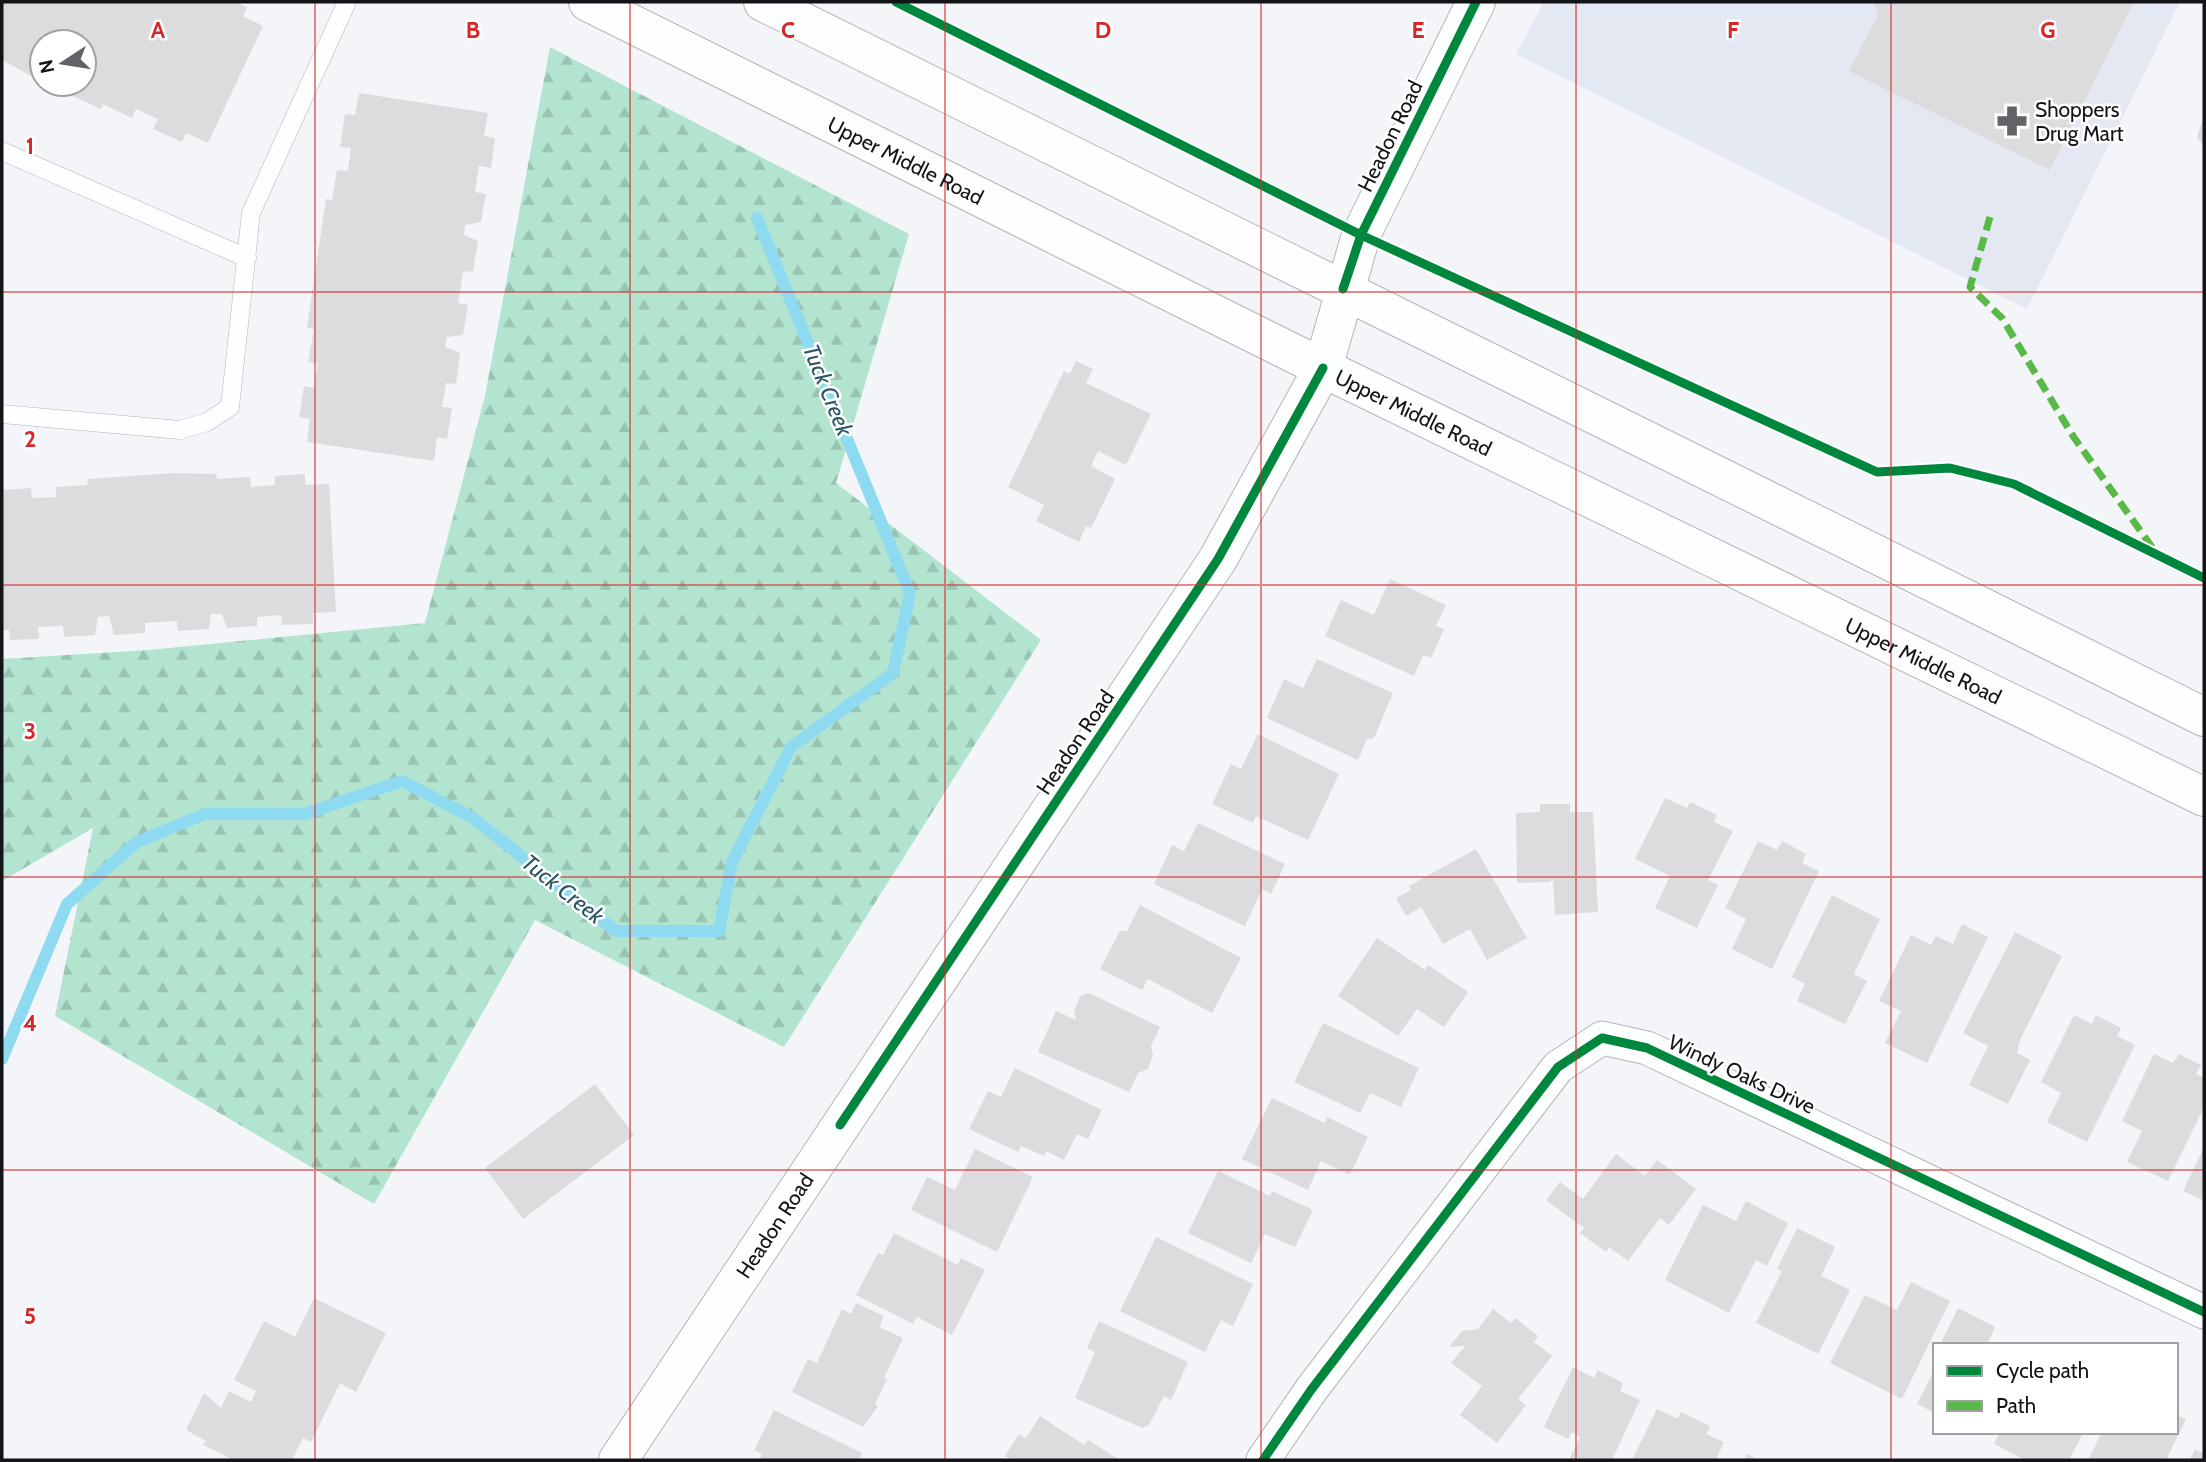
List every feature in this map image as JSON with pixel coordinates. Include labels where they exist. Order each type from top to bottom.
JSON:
[{"type":"main road","name":"Upper Middle Road","points":[[588,2],[1323,368],[2204,797]]},
{"type":"main road","points":[[762,2],[2204,717]]},
{"type":"main road","name":"Headon Road","points":[[618,1460],[1218,559],[1323,368],[1343,289],[1362,234],[1476,2]]},
{"type":"street","name":"Windy Oaks Drive","points":[[1277,1456],[1311,1390],[1558,1067],[1602,1038],[1647,1048],[2204,1312]]},
{"type":"lane","points":[[2,414],[180,430],[207,422],[229,407],[251,213],[347,2]]},
{"type":"lane","points":[[2,151],[247,258]]},
{"type":"shaded area","points":[[1544,2],[2180,2],[2027,309],[1516,54]]},
{"type":"green space","points":[[550,47],[909,234],[836,483],[1041,640],[784,1047],[535,920],[374,1204],[55,1016],[93,828],[2,881],[2,659],[148,650],[425,623],[485,396]]},
{"type":"building","points":[[2,2],[235,2],[247,7],[243,16],[263,26],[208,143],[186,133],[182,142],[153,129],[158,119],[136,109],[132,118],[103,104],[101,109],[77,98],[98,98],[98,28],[28,28],[28,74],[2,60]]},
{"type":"building","name":"Shoppers Drug Mart","points":[[1874,2],[2134,2],[2050,170],[1849,71],[1878,15]]},
{"type":"building","points":[[359,93],[488,113],[484,136],[495,138],[491,168],[479,166],[475,192],[486,194],[481,222],[465,225],[464,235],[478,241],[473,272],[463,271],[458,303],[468,305],[463,335],[447,337],[445,347],[460,353],[456,384],[446,383],[442,407],[452,408],[447,439],[437,437],[434,461],[307,442],[310,419],[299,417],[304,386],[314,388],[318,363],[308,362],[314,329],[307,328],[326,199],[332,200],[337,170],[348,171],[351,148],[340,147],[345,114],[355,115]]},
{"type":"building","points":[[2204,116],[2204,147],[2197,137]]},
{"type":"building","points":[[1076,361],[1093,369],[1086,383],[1151,414],[1126,465],[1098,451],[1091,466],[1115,479],[1091,528],[1086,526],[1079,542],[1036,521],[1044,505],[1008,487],[1064,371],[1070,374]]},
{"type":"building","points":[[173,473],[216,474],[217,479],[250,477],[251,487],[275,485],[275,476],[305,474],[305,485],[329,484],[336,612],[313,613],[313,624],[282,625],[281,615],[257,617],[257,626],[227,628],[222,614],[211,614],[209,629],[178,631],[177,621],[145,623],[145,633],[114,635],[109,616],[98,617],[95,635],[64,637],[63,626],[38,627],[39,639],[10,640],[9,630],[2,630],[2,490],[31,488],[32,498],[56,497],[56,487],[88,485],[87,479]]},
{"type":"building","points":[[1390,579],[1446,605],[1436,626],[1444,629],[1431,658],[1423,655],[1414,676],[1325,636],[1341,600],[1374,615]]},
{"type":"building","points":[[1317,659],[1393,693],[1374,738],[1367,739],[1358,760],[1267,718],[1284,679],[1303,688]]},
{"type":"building","points":[[1258,734],[1339,774],[1308,840],[1256,816],[1253,823],[1212,804],[1231,764],[1241,769]]},
{"type":"building","points":[[1665,798],[1687,808],[1690,802],[1717,815],[1714,822],[1733,831],[1708,880],[1718,885],[1697,928],[1655,908],[1670,876],[1635,859]]},
{"type":"building","points":[[1540,804],[1570,804],[1570,812],[1593,812],[1598,912],[1555,915],[1553,878],[1550,882],[1517,883],[1516,813],[1540,812]]},
{"type":"building","points":[[1198,823],[1285,864],[1271,894],[1262,889],[1245,926],[1154,884],[1172,845],[1184,851]]},
{"type":"building","points":[[1758,841],[1777,850],[1782,841],[1806,854],[1802,863],[1819,871],[1772,969],[1732,949],[1746,919],[1725,908]]},
{"type":"building","points":[[1476,849],[1527,938],[1487,960],[1470,929],[1443,944],[1421,907],[1406,916],[1396,898],[1411,890],[1409,886]]},
{"type":"building","points":[[1832,895],[1880,919],[1854,974],[1867,981],[1845,1024],[1797,1001],[1805,984],[1792,977]]},
{"type":"building","points":[[1140,905],[1241,958],[1212,1013],[1148,979],[1142,990],[1100,969],[1120,931],[1127,931]]},
{"type":"building","points":[[1962,924],[1988,937],[1927,1063],[1885,1043],[1901,1011],[1879,1001],[1911,935],[1931,945],[1936,936],[1953,944]]},
{"type":"building","points":[[2015,932],[2062,956],[2020,1040],[2017,1053],[2030,1060],[2008,1104],[1969,1085],[1988,1046],[1963,1033]]},
{"type":"building","points":[[1377,938],[1425,970],[1428,965],[1468,992],[1444,1027],[1417,1009],[1398,1036],[1338,996]]},
{"type":"building","points":[[1089,993],[1160,1027],[1151,1046],[1153,1055],[1148,1069],[1138,1073],[1129,1092],[1038,1052],[1056,1011],[1076,1020],[1074,1011],[1080,996]]},
{"type":"building","points":[[2074,1015],[2092,1024],[2096,1015],[2121,1028],[2117,1036],[2135,1045],[2087,1142],[2047,1122],[2061,1093],[2041,1082]]},
{"type":"building","points":[[1323,1023],[1419,1068],[1401,1107],[1370,1093],[1360,1113],[1294,1082]]},
{"type":"building","points":[[2154,1054],[2173,1063],[2179,1054],[2201,1065],[2196,1074],[2204,1078],[2204,1107],[2168,1181],[2127,1162],[2142,1131],[2122,1121]]},
{"type":"building","points":[[1015,1068],[1102,1110],[1088,1139],[1077,1134],[1064,1160],[1046,1151],[1044,1156],[1021,1146],[1018,1152],[969,1129],[988,1091],[1001,1097]]},
{"type":"building","points":[[595,1084],[634,1135],[523,1219],[485,1168]]},
{"type":"building","points":[[1272,1098],[1325,1123],[1327,1117],[1368,1137],[1350,1175],[1321,1161],[1308,1190],[1242,1159]]},
{"type":"building","points":[[2204,1147],[2204,1201],[2183,1191]]},
{"type":"building","points":[[975,1149],[1033,1177],[997,1252],[911,1210],[927,1177],[955,1190]]},
{"type":"building","points":[[1616,1154],[1645,1176],[1657,1160],[1696,1189],[1669,1225],[1660,1218],[1628,1261],[1609,1247],[1606,1252],[1580,1233],[1584,1228],[1546,1200],[1560,1182],[1583,1199]]},
{"type":"building","points":[[1218,1171],[1270,1196],[1272,1191],[1313,1210],[1295,1247],[1265,1234],[1251,1263],[1188,1233]]},
{"type":"building","points":[[1746,1201],[1788,1223],[1767,1266],[1756,1260],[1729,1313],[1665,1280],[1703,1205],[1736,1221]]},
{"type":"building","points":[[1797,1228],[1835,1247],[1821,1276],[1850,1290],[1818,1354],[1756,1323],[1782,1271],[1777,1269]]},
{"type":"building","points":[[894,1233],[958,1265],[961,1258],[985,1270],[952,1335],[917,1317],[913,1324],[856,1295],[878,1253],[883,1255]]},
{"type":"building","points":[[1156,1237],[1253,1284],[1233,1326],[1221,1320],[1205,1352],[1120,1311]]},
{"type":"building","points":[[1911,1282],[1950,1301],[1902,1399],[1830,1363],[1865,1295],[1897,1310]]},
{"type":"building","points":[[314,1298],[386,1333],[356,1392],[340,1383],[311,1442],[303,1438],[292,1460],[234,1460],[203,1445],[206,1441],[186,1430],[204,1393],[221,1408],[229,1391],[251,1402],[256,1391],[234,1380],[264,1321],[295,1337]]},
{"type":"building","points":[[856,1303],[884,1316],[879,1327],[903,1338],[884,1378],[887,1380],[875,1404],[878,1406],[863,1427],[792,1392],[808,1359],[817,1363],[842,1309],[851,1314]]},
{"type":"building","points":[[1958,1308],[1995,1327],[1988,1343],[1941,1343]]},
{"type":"building","points":[[1493,1309],[1511,1323],[1515,1318],[1538,1336],[1534,1342],[1552,1356],[1518,1399],[1526,1405],[1497,1443],[1460,1415],[1482,1386],[1451,1363],[1465,1346],[1449,1347],[1462,1331],[1478,1329]]},
{"type":"building","points":[[1099,1321],[1188,1362],[1171,1400],[1164,1396],[1149,1425],[1142,1428],[1075,1398],[1095,1352],[1087,1348]]},
{"type":"building","points":[[1573,1367],[1594,1378],[1598,1370],[1623,1383],[1620,1391],[1640,1400],[1612,1460],[1569,1460],[1580,1437],[1572,1432],[1568,1439],[1544,1427]]},
{"type":"building","points":[[1933,1372],[1933,1412],[1917,1404]]},
{"type":"building","points":[[1657,1409],[1678,1419],[1681,1412],[1710,1426],[1706,1434],[1724,1442],[1716,1460],[1632,1460]]},
{"type":"building","points":[[774,1410],[862,1453],[859,1460],[759,1460],[762,1454],[754,1450]]},
{"type":"building","points":[[1040,1416],[1084,1445],[1088,1440],[1120,1460],[1012,1460],[1005,1456],[1019,1434],[1026,1438]]},
{"type":"building","points":[[2178,1416],[2186,1419],[2166,1460],[2088,1460],[2101,1434],[2178,1434]]},
{"type":"building","points":[[1999,1434],[2083,1434],[2069,1460],[2025,1460],[1994,1444]]},
{"type":"building","points":[[2195,1449],[2204,1454],[2204,1460],[2190,1460]]},
{"type":"building","points":[[1747,1454],[1759,1460],[1744,1460]]},
{"type":"waterway","name":"Tuck Creek","points":[[2,1059],[67,904],[137,842],[205,814],[305,814],[402,781],[473,818],[616,931],[719,931],[732,862],[791,747],[893,673],[910,593],[757,218]]},
{"type":"marked path","points":[[1990,217],[1970,287],[2002,318],[2073,436],[2154,550]]},
{"type":"cycle path","points":[[896,2],[1361,235],[1877,472],[1950,468],[2014,484],[2204,578]]},
{"type":"cycle path","points":[[1343,289],[1361,235],[1476,2]]},
{"type":"cycle path","points":[[840,1125],[1218,559],[1323,368]]},
{"type":"cycle path","points":[[1263,1460],[1311,1390],[1558,1067],[1602,1038],[1647,1048],[2204,1312]]},
{"type":"place","name":"Shoppers Drug Mart","points":[[2012,121]]}]
